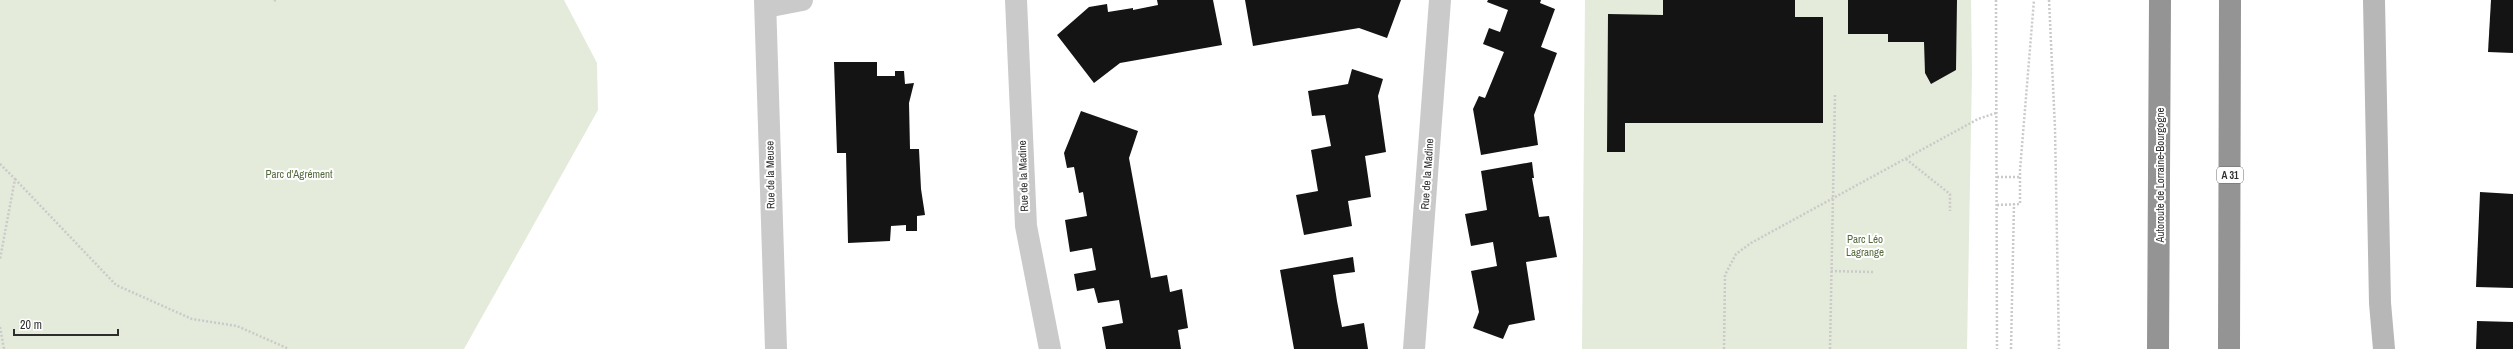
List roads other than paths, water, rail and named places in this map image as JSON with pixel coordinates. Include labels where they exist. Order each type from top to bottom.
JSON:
[{"type":"highway","name":"Autoroute de Lorraine-Bourgogne","points":[[2158,349],[2160,0]]},
{"type":"highway","name":"A 31","points":[[2229,349],[2230,0]]},
{"type":"main road","points":[[2374,0],[2380,303],[2384,349]]},
{"type":"main road","points":[[2377,349],[2380,303]]},
{"type":"street","points":[[766,3],[802,0]]},
{"type":"street","name":"Rue de la Madine","points":[[1016,0],[1026,226],[1050,349]]},
{"type":"street","name":"Rue de la Madine","points":[[1414,349],[1440,0]]},
{"type":"street","name":"Rue de la Meuse","points":[[766,3],[776,349]]},
{"type":"park label","name":"Parc d'Agrément","points":[[299,174]]},
{"type":"park label","name":"Parc Léo Lagrange","points":[[1865,245]]}]
